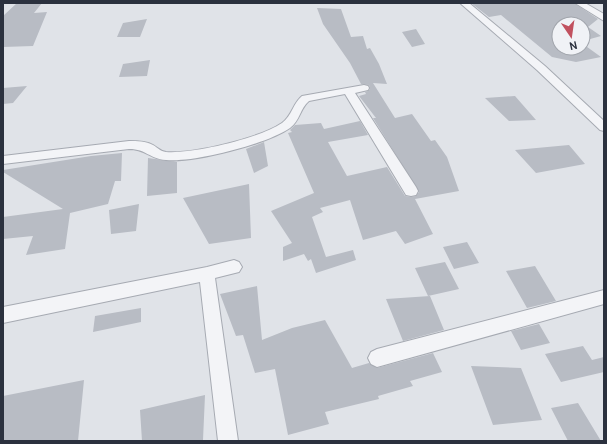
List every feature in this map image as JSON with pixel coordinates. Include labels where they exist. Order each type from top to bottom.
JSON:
[{"type":"street","points":[[464,3],[541,68],[604,127]]},
{"type":"street","points":[[579,3],[604,18]]},
{"type":"street","points":[[3,160],[129,144],[145,147],[157,155],[190,154],[249,141],[287,126],[292,120],[300,101],[306,98],[364,88]]},
{"type":"street","points":[[348,90],[411,191]]},
{"type":"street","points":[[3,315],[207,274],[234,267]]},
{"type":"street","points":[[207,274],[228,441]]},
{"type":"street","points":[[377,358],[604,297]]},
{"type":"building","points":[[17,3],[42,3],[34,13],[47,12],[33,46],[3,47],[3,16]]},
{"type":"building","points":[[471,3],[574,3],[598,19],[591,25],[591,16],[551,16],[551,56],[591,56],[591,50],[601,57],[576,62],[552,57],[501,15],[489,17]]},
{"type":"building","points":[[317,8],[341,9],[351,37],[363,36],[367,49],[370,48],[379,64],[387,84],[373,83],[395,118],[412,114],[431,141],[435,140],[447,157],[459,191],[415,199],[433,234],[405,244],[396,231],[363,240],[350,200],[320,208],[323,212],[312,217],[326,257],[353,250],[356,260],[316,273],[311,259],[308,261],[304,254],[283,261],[283,247],[292,243],[271,211],[314,193],[288,133],[292,132],[290,130],[295,125],[321,123],[324,129],[360,121],[368,135],[328,142],[347,176],[387,167],[405,196],[416,196],[419,192],[373,118],[376,118],[359,96],[366,94],[365,92],[370,89],[369,85],[361,84],[350,63],[323,24]]},
{"type":"building","points":[[147,19],[140,37],[117,37],[123,23]]},
{"type":"building","points":[[416,29],[425,44],[412,47],[402,32]]},
{"type":"building","points":[[591,29],[601,36],[591,39]]},
{"type":"building","points":[[150,60],[147,76],[119,77],[123,64]]},
{"type":"building","points":[[27,86],[13,103],[3,104],[3,88]]},
{"type":"building","points":[[515,96],[536,120],[509,121],[485,98]]},
{"type":"building","points":[[264,142],[268,166],[254,173],[246,149]]},
{"type":"building","points":[[569,145],[585,164],[536,173],[515,150]]},
{"type":"building","points":[[122,153],[121,181],[115,181],[108,204],[70,213],[65,249],[26,255],[33,236],[3,239],[3,217],[63,209],[3,172],[3,170],[91,156]]},
{"type":"building","points":[[148,158],[177,162],[177,193],[147,196]]},
{"type":"building","points":[[249,184],[251,238],[209,244],[183,198]]},
{"type":"building","points":[[139,204],[136,231],[111,234],[109,210]]},
{"type":"building","points":[[467,242],[479,263],[454,269],[443,247]]},
{"type":"building","points":[[445,262],[459,289],[428,296],[415,268]]},
{"type":"building","points":[[535,266],[556,301],[527,308],[506,271]]},
{"type":"building","points":[[257,286],[262,340],[292,328],[325,320],[352,368],[369,363],[377,368],[433,353],[442,372],[410,381],[413,386],[378,396],[379,399],[325,412],[329,424],[288,435],[275,369],[255,373],[243,335],[236,336],[220,294]]},
{"type":"building","points":[[430,296],[444,330],[403,341],[386,299]]},
{"type":"building","points":[[141,308],[141,322],[93,332],[95,316]]},
{"type":"building","points":[[539,324],[550,343],[521,350],[511,331]]},
{"type":"building","points":[[583,346],[592,360],[604,357],[604,372],[561,382],[545,354]]},
{"type":"building","points":[[471,366],[521,368],[542,420],[493,425]]},
{"type":"building","points":[[84,380],[78,441],[3,441],[3,396]]},
{"type":"building","points":[[205,395],[203,440],[142,441],[140,410]]},
{"type":"building","points":[[578,403],[601,441],[568,441],[551,408]]}]
